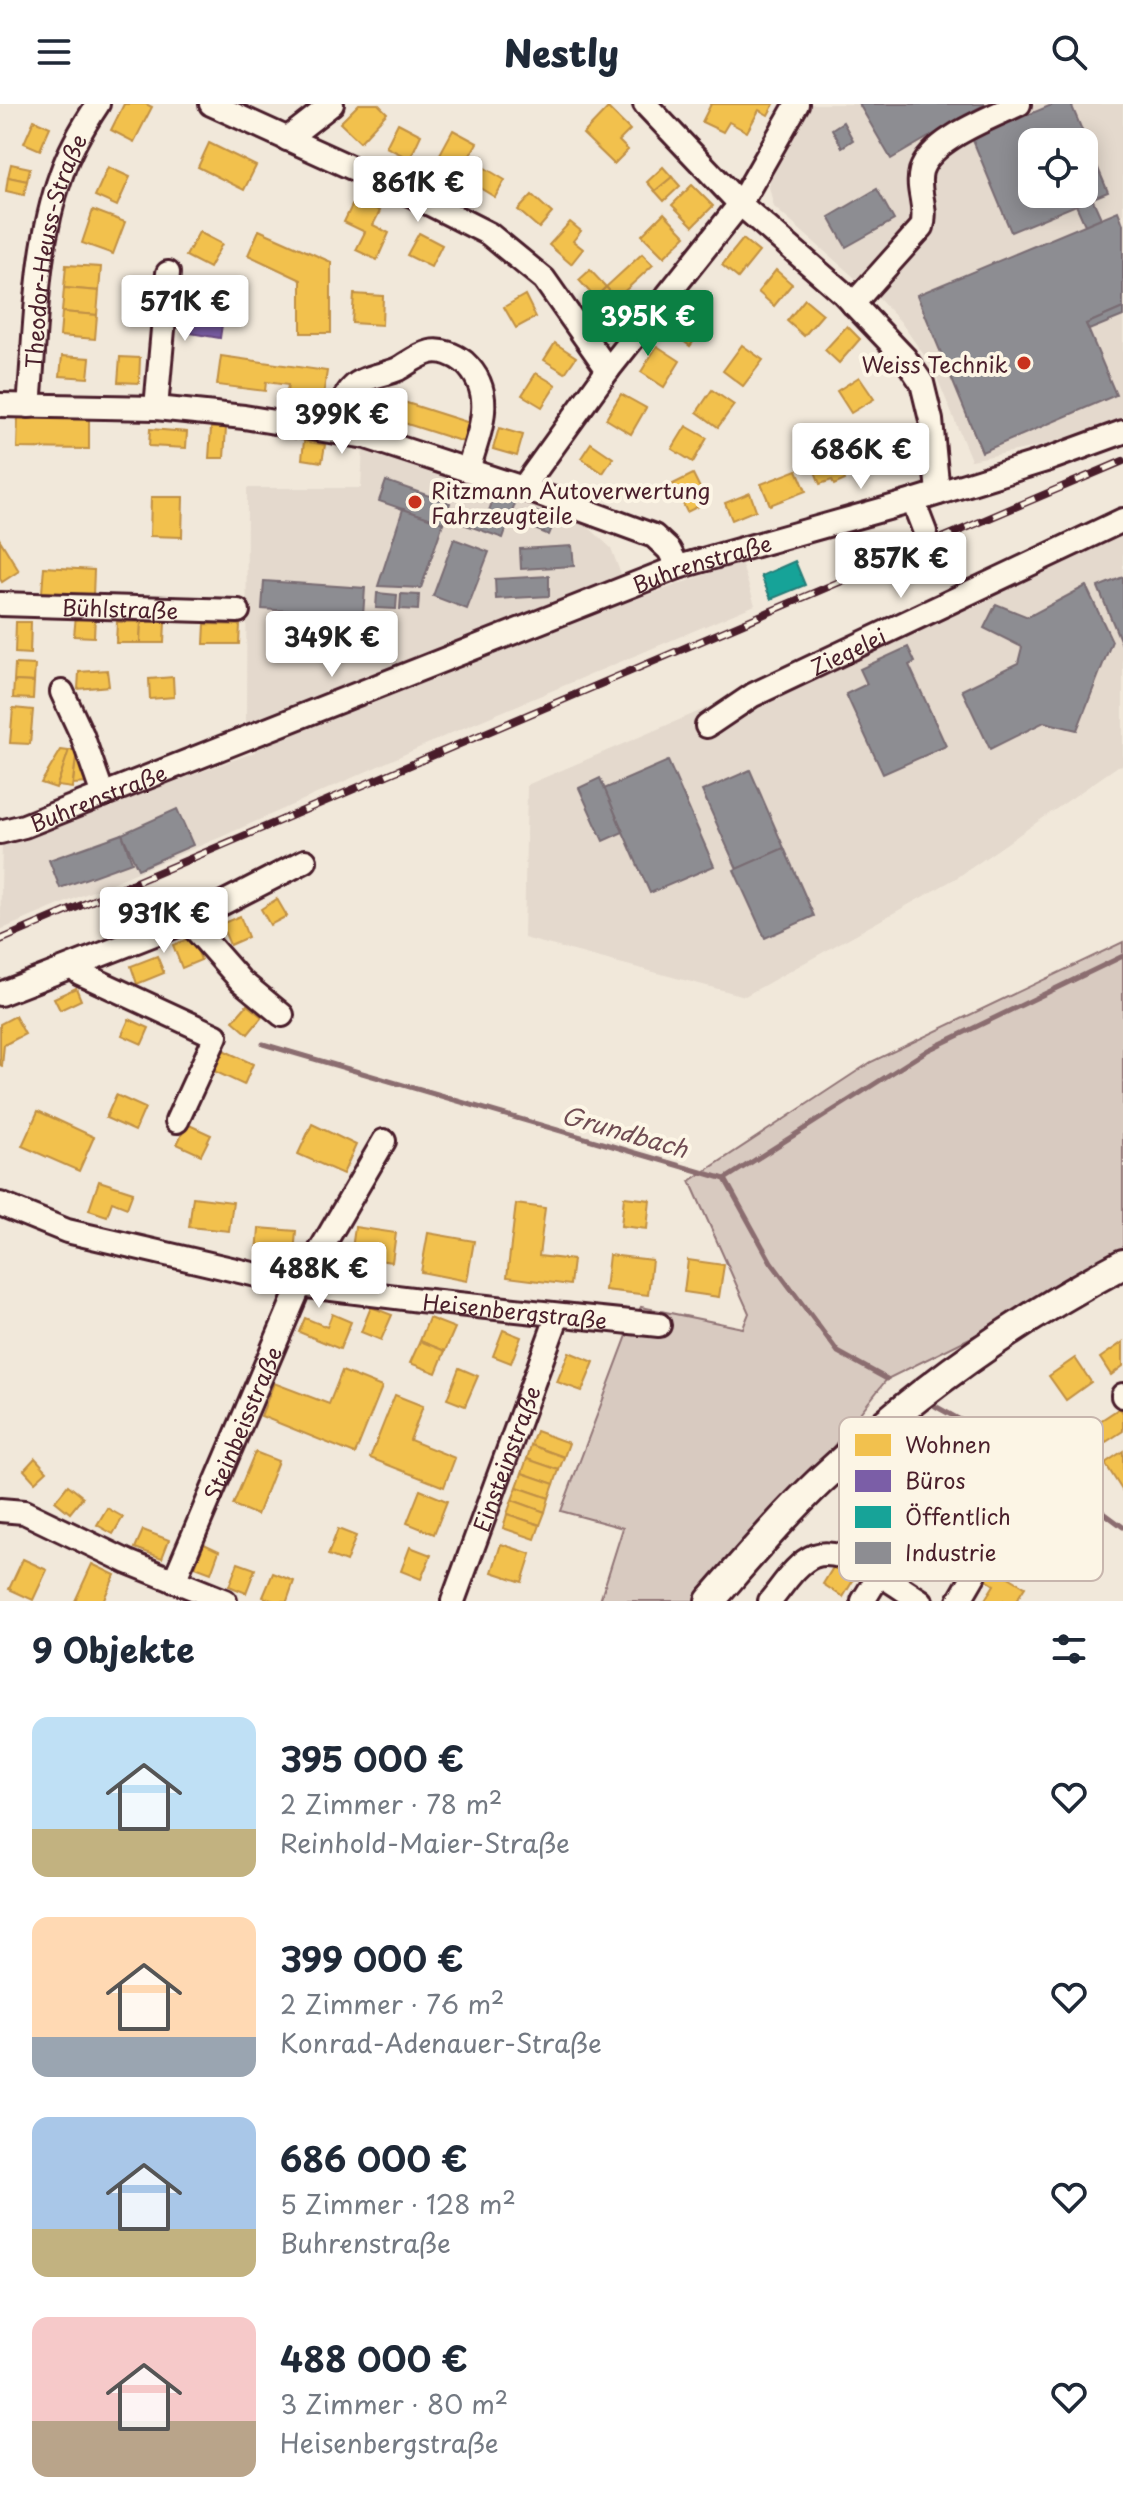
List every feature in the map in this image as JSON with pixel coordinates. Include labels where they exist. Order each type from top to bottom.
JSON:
[{"type":"main road","points":[[894,1417],[1010,1330],[1123,1264]]},
{"type":"main road","points":[[710,1601],[776,1526],[839,1465]]},
{"type":"street","name":"Theodor-Heuss-Straße","points":[[29,406],[42,253],[50,211],[61,172],[98,104]]},
{"type":"street","points":[[211,104],[414,196],[489,234],[544,279],[608,370]]},
{"type":"street","points":[[287,139],[332,104]]},
{"type":"street","points":[[645,104],[740,204],[853,304],[905,358],[922,383],[931,420],[938,493]]},
{"type":"street","points":[[523,488],[608,370],[740,204],[797,104]]},
{"type":"street","points":[[853,304],[922,227],[926,213],[921,196],[920,173],[927,159],[951,137],[1019,104]]},
{"type":"street","points":[[156,408],[168,273]]},
{"type":"street","points":[[333,431],[344,400],[356,383],[384,375],[432,351],[442,351],[461,359],[479,377],[483,390],[482,425],[468,470]]},
{"type":"street","points":[[0,405],[156,408],[244,417],[366,437],[523,488],[654,536],[669,550],[678,567]]},
{"type":"street","name":"Buhrenstraße","points":[[0,832],[24,826],[678,567],[913,501],[1049,459],[1123,432]]},
{"type":"street","points":[[913,501],[925,532]]},
{"type":"street","name":"Ziegelei","points":[[707,726],[753,695],[1123,520]]},
{"type":"street","name":"Bühlstraße","points":[[0,604],[238,611]]},
{"type":"street","points":[[62,692],[82,735],[103,795]]},
{"type":"street","points":[[0,994],[188,921],[305,861]]},
{"type":"street","points":[[188,921],[241,981],[282,1015]]},
{"type":"street","points":[[74,967],[80,973],[216,1036],[177,1121]]},
{"type":"street","name":"Steinbeisstraße","points":[[174,1581],[300,1285],[384,1141]]},
{"type":"street","name":"Heisenbergstraße","points":[[0,1204],[67,1231],[300,1285],[659,1325]]},
{"type":"street","name":"Einsteinstraße","points":[[453,1601],[558,1315]]},
{"type":"street","points":[[0,1510],[24,1512],[128,1562],[225,1601]]},
{"type":"street","points":[[770,1601],[790,1576],[812,1556],[834,1553],[839,1555]]},
{"type":"street","points":[[863,1601],[875,1581]]},
{"type":"street","points":[[889,1581],[921,1601]]},
{"type":"street","points":[[959,1601],[971,1581]]},
{"type":"shaded area","points":[[809,104],[1123,104],[1123,417],[1060,442],[971,460],[933,368],[900,321],[774,207],[769,187],[772,170]]},
{"type":"shaded area","points":[[363,446],[583,522],[611,548],[631,601],[741,562],[755,605],[456,731],[221,837],[0,930],[2,845],[255,752],[246,724],[247,488],[361,488]]},
{"type":"shaded area","points":[[1123,530],[1123,765],[958,877],[745,996],[524,938],[527,785]]},
{"type":"shaded area","points":[[1123,942],[1123,1262],[887,1379],[857,1417],[839,1417],[839,1440],[711,1601],[600,1601],[623,1528],[561,1511],[628,1333],[641,1307],[743,1328],[749,1313],[690,1181],[871,1062]]},
{"type":"building: Wohnen","points":[[124,104],[152,107],[134,142],[111,130]]},
{"type":"building: Wohnen","points":[[359,104],[378,104],[387,113],[360,142],[340,123]]},
{"type":"building: Wohnen","points":[[711,104],[774,104],[768,115],[759,110],[747,132],[729,122],[723,132],[702,122]]},
{"type":"building: Wohnen","points":[[608,108],[630,130],[619,141],[628,150],[614,164],[583,134]]},
{"type":"building: Wohnen","points":[[34,120],[50,127],[40,150],[24,143]]},
{"type":"building: Wohnen","points":[[398,123],[421,135],[410,159],[386,147]]},
{"type":"building: Wohnen","points":[[453,130],[477,143],[457,178],[434,165]]},
{"type":"building: Wohnen","points":[[209,143],[256,166],[244,190],[198,167]]},
{"type":"building: Wohnen","points":[[11,164],[30,168],[27,181],[8,177]]},
{"type":"building: Wohnen","points":[[480,165],[505,180],[495,197],[470,182]]},
{"type":"building: Wohnen","points":[[108,167],[130,177],[117,206],[95,196]]},
{"type":"building: Wohnen","points":[[663,167],[672,177],[655,191],[647,182]]},
{"type":"building: Wohnen","points":[[8,177],[27,181],[24,195],[6,191]]},
{"type":"building: Wohnen","points":[[672,177],[680,186],[664,201],[655,191]]},
{"type":"building: Wohnen","points":[[692,185],[713,206],[693,226],[672,205]]},
{"type":"building: Wohnen","points":[[532,195],[552,213],[539,228],[518,210]]},
{"type":"building: Wohnen","points":[[355,199],[380,211],[373,225],[389,233],[377,260],[356,250],[365,232],[344,222]]},
{"type":"building: Wohnen","points":[[93,210],[125,222],[113,254],[82,243]]},
{"type":"building: Wohnen","points":[[664,213],[686,236],[664,257],[642,235]]},
{"type":"building: Wohnen","points":[[570,222],[581,231],[573,241],[583,249],[571,264],[549,245]]},
{"type":"building: Wohnen","points":[[259,230],[331,262],[331,333],[301,333],[301,280],[248,255]]},
{"type":"building: Wohnen","points":[[199,232],[222,244],[209,268],[186,256]]},
{"type":"building: Wohnen","points":[[419,233],[442,245],[431,267],[407,255]]},
{"type":"building: Wohnen","points":[[743,239],[759,252],[738,278],[722,265]]},
{"type":"building: Wohnen","points":[[642,254],[653,265],[616,299],[606,287]]},
{"type":"building: Wohnen","points":[[66,265],[101,267],[99,291],[64,288]]},
{"type":"building: Wohnen","points":[[590,270],[606,287],[595,298],[579,280]]},
{"type":"building: Wohnen","points":[[776,270],[792,284],[774,306],[758,292]]},
{"type":"building: Wohnen","points":[[606,287],[624,307],[613,317],[595,298]]},
{"type":"building: Wohnen","points":[[64,288],[99,291],[97,315],[62,312]]},
{"type":"building: Wohnen","points":[[354,294],[383,296],[382,325],[352,323]]},
{"type":"building: Wohnen","points":[[525,295],[536,317],[516,328],[504,307]]},
{"type":"building: Wohnen","points":[[805,299],[823,314],[804,336],[787,321]]},
{"type":"building: Wohnen","points":[[685,302],[710,320],[690,346],[666,328]]},
{"type":"building: Wohnen","points":[[62,312],[97,315],[95,339],[60,336]]},
{"type":"building: Wohnen","points":[[847,326],[860,339],[839,363],[825,350]]},
{"type":"building: Wohnen","points":[[555,343],[576,357],[565,373],[544,360]]},
{"type":"building: Wohnen","points":[[742,345],[763,360],[743,386],[723,371]]},
{"type":"building: Wohnen","points":[[657,346],[680,361],[664,387],[641,372]]},
{"type":"building: Wohnen","points":[[62,356],[90,358],[88,378],[60,376]]},
{"type":"building: Wohnen","points":[[221,356],[327,371],[322,403],[286,398],[288,385],[266,382],[265,391],[217,385]]},
{"type":"building: Wohnen","points":[[120,357],[140,358],[139,383],[118,382]]},
{"type":"building: Wohnen","points":[[536,373],[556,385],[542,407],[522,395]]},
{"type":"building: Wohnen","points":[[859,377],[874,399],[851,413],[837,391]]},
{"type":"building: Wohnen","points":[[366,390],[476,425],[470,444],[360,409]]},
{"type":"building: Wohnen","points":[[712,390],[734,405],[718,427],[697,412]]},
{"type":"building: Wohnen","points":[[621,394],[646,408],[631,434],[606,419]]},
{"type":"building: Wohnen","points":[[18,414],[89,415],[89,449],[17,448]]},
{"type":"building: Wohnen","points":[[686,426],[707,438],[693,462],[672,449]]},
{"type":"building: Wohnen","points":[[211,428],[226,428],[224,458],[209,458]]},
{"type":"building: Wohnen","points":[[499,428],[523,435],[517,456],[493,449]]},
{"type":"building: Wohnen","points":[[150,429],[187,432],[186,448],[149,446]]},
{"type":"building: Wohnen","points":[[891,431],[899,449],[878,458],[870,440]]},
{"type":"building: Wohnen","points":[[304,441],[325,445],[322,462],[302,459]]},
{"type":"building: Wohnen","points":[[591,443],[613,458],[603,473],[581,458]]},
{"type":"building: Wohnen","points":[[845,445],[855,470],[843,475],[845,480],[834,485],[832,480],[820,484],[810,459]]},
{"type":"building: Wohnen","points":[[797,470],[806,491],[770,505],[761,484]]},
{"type":"building: Wohnen","points":[[693,474],[707,502],[687,512],[673,484]]},
{"type":"building: Wohnen","points":[[750,493],[756,510],[732,520],[725,503]]},
{"type":"building: Wohnen","points":[[151,497],[183,497],[182,537],[150,536]]},
{"type":"building: Wohnen","points":[[0,540],[19,571],[2,582],[0,579]]},
{"type":"building: Wohnen","points":[[44,567],[94,570],[93,596],[42,592]]},
{"type":"building: Wohnen","points":[[76,615],[95,616],[94,637],[74,636]]},
{"type":"building: Wohnen","points":[[16,622],[31,622],[30,654],[15,653]]},
{"type":"building: Wohnen","points":[[117,622],[141,622],[140,643],[116,643]]},
{"type":"building: Wohnen","points":[[141,622],[165,622],[164,643],[140,643]]},
{"type":"building: Wohnen","points":[[205,624],[240,625],[239,644],[204,644]]},
{"type":"building: Wohnen","points":[[15,664],[35,665],[34,682],[14,681]]},
{"type":"building: Wohnen","points":[[107,670],[109,686],[78,689],[79,672]]},
{"type":"building: Wohnen","points":[[173,677],[174,697],[150,699],[149,679]]},
{"type":"building: Wohnen","points":[[14,681],[34,682],[33,699],[13,698]]},
{"type":"building: Wohnen","points":[[13,708],[33,710],[30,744],[10,743]]},
{"type":"building: Wohnen","points":[[77,746],[89,783],[73,784]]},
{"type":"building: Wohnen","points":[[61,750],[69,751],[56,788],[41,783]]},
{"type":"building: Wohnen","points":[[69,750],[77,750],[72,788],[57,786]]},
{"type":"building: Wohnen","points":[[277,899],[287,916],[270,925],[261,909]]},
{"type":"building: Wohnen","points":[[240,916],[248,937],[230,945],[221,924]]},
{"type":"building: Wohnen","points":[[192,937],[201,960],[182,968],[173,945]]},
{"type":"building: Wohnen","points":[[157,956],[164,973],[137,984],[131,966]]},
{"type":"building: Wohnen","points":[[76,988],[81,1000],[60,1010],[54,998]]},
{"type":"building: Wohnen","points":[[247,1005],[262,1017],[248,1034],[233,1021]]},
{"type":"building: Wohnen","points":[[15,1016],[25,1034],[4,1045],[2,1066],[0,1024]]},
{"type":"building: Wohnen","points":[[129,1019],[149,1028],[142,1044],[122,1035]]},
{"type":"building: Wohnen","points":[[223,1050],[253,1064],[244,1085],[214,1071]]},
{"type":"building: Wohnen","points":[[116,1095],[145,1108],[135,1131],[106,1118]]},
{"type":"building: Wohnen","points":[[38,1111],[94,1137],[79,1171],[22,1146]]},
{"type":"building: Wohnen","points":[[187,1124],[211,1135],[201,1155],[177,1144]]},
{"type":"building: Wohnen","points":[[312,1124],[356,1145],[343,1174],[298,1154]]},
{"type":"building: Wohnen","points":[[99,1181],[133,1192],[127,1208],[112,1202],[107,1216],[89,1210]]},
{"type":"building: Wohnen","points":[[193,1197],[233,1202],[229,1231],[189,1227]]},
{"type":"building: Wohnen","points":[[624,1197],[650,1200],[647,1229],[621,1226]]},
{"type":"building: Wohnen","points":[[516,1204],[545,1208],[539,1256],[573,1260],[570,1285],[507,1277]]},
{"type":"building: Wohnen","points":[[355,1227],[396,1233],[392,1262],[351,1256]]},
{"type":"building: Wohnen","points":[[259,1228],[296,1231],[294,1256],[257,1254]]},
{"type":"building: Wohnen","points":[[428,1233],[474,1241],[467,1281],[421,1272]]},
{"type":"building: Wohnen","points":[[609,1255],[652,1260],[648,1295],[605,1290]]},
{"type":"building: Wohnen","points":[[688,1260],[724,1265],[719,1297],[684,1292]]},
{"type":"building: Wohnen","points":[[371,1307],[392,1315],[381,1340],[361,1332]]},
{"type":"building: Wohnen","points":[[332,1314],[351,1322],[340,1349],[299,1332],[305,1318],[327,1327]]},
{"type":"building: Wohnen","points":[[429,1318],[455,1328],[445,1351],[420,1341]]},
{"type":"building: Wohnen","points":[[503,1330],[521,1337],[511,1363],[493,1356]]},
{"type":"building: Wohnen","points":[[420,1341],[445,1351],[436,1373],[410,1363]]},
{"type":"building: Wohnen","points":[[1123,1342],[1123,1366],[1111,1375],[1100,1358]]},
{"type":"building: Wohnen","points":[[569,1352],[594,1362],[582,1391],[557,1382]]},
{"type":"building: Wohnen","points":[[1075,1358],[1091,1382],[1066,1400],[1049,1376]]},
{"type":"building: Wohnen","points":[[459,1368],[478,1376],[465,1406],[447,1399]]},
{"type":"building: Wohnen","points":[[342,1371],[382,1387],[355,1454],[261,1416],[274,1383],[329,1404]]},
{"type":"building: Wohnen","points":[[395,1395],[423,1406],[410,1440],[455,1458],[444,1487],[370,1458]]},
{"type":"building: Wohnen","points":[[1120,1408],[1123,1431],[1106,1442],[1103,1438],[1103,1419]]},
{"type":"building: Wohnen","points":[[536,1431],[569,1443],[564,1457],[531,1445]]},
{"type":"building: Wohnen","points":[[531,1445],[564,1457],[559,1470],[527,1459]]},
{"type":"building: Wohnen","points":[[1123,1451],[1123,1489],[1122,1490],[1105,1463]]},
{"type":"building: Wohnen","points":[[255,1452],[278,1461],[257,1515],[233,1505]]},
{"type":"building: Wohnen","points":[[35,1458],[47,1471],[35,1482],[24,1470]]},
{"type":"building: Wohnen","points":[[527,1459],[559,1470],[554,1484],[522,1473]]},
{"type":"building: Wohnen","points":[[522,1473],[554,1484],[549,1498],[517,1487]]},
{"type":"building: Wohnen","points":[[68,1485],[83,1497],[70,1513],[55,1501]]},
{"type":"building: Wohnen","points":[[517,1487],[549,1498],[545,1512],[512,1500]]},
{"type":"building: Wohnen","points":[[420,1490],[447,1501],[434,1534],[407,1523]]},
{"type":"building: Wohnen","points":[[512,1500],[545,1512],[540,1525],[507,1514]]},
{"type":"building: Wohnen","points":[[107,1508],[123,1517],[113,1534],[97,1525]]},
{"type":"building: Wohnen","points":[[507,1514],[540,1525],[535,1539],[503,1528]]},
{"type":"building: Wohnen","points":[[338,1529],[356,1536],[346,1562],[328,1555]]},
{"type":"building: Wohnen","points":[[143,1530],[169,1540],[162,1558],[135,1548]]},
{"type":"building: Wohnen","points":[[204,1544],[219,1551],[211,1573],[195,1567]]},
{"type":"building: Wohnen","points":[[501,1544],[531,1554],[522,1582],[492,1572]]},
{"type":"building: Wohnen","points":[[410,1547],[431,1555],[421,1579],[401,1571]]},
{"type":"building: Wohnen","points":[[23,1559],[47,1570],[33,1600],[9,1589]]},
{"type":"building: Wohnen","points":[[238,1563],[255,1569],[246,1593],[229,1586]]},
{"type":"building: Wohnen","points":[[92,1564],[115,1575],[103,1601],[75,1601]]},
{"type":"building: Wohnen","points":[[834,1566],[839,1569],[839,1581],[853,1581],[843,1597],[823,1584]]},
{"type":"building: Wohnen","points":[[273,1573],[294,1581],[287,1601],[263,1597]]},
{"type":"building: Wohnen","points":[[988,1581],[1015,1581],[1025,1587],[1016,1601],[984,1601],[994,1585]]},
{"type":"building: Büros","points":[[195,306],[224,311],[220,338],[190,333]]},
{"type":"building: Öffentlich","points":[[795,561],[805,585],[771,599],[761,576]]},
{"type":"building: Industrie","points":[[859,104],[985,104],[891,159]]},
{"type":"building: Industrie","points":[[1054,104],[1071,104],[1081,128],[1018,128],[1018,208],[1069,208],[1011,232],[972,138]]},
{"type":"building: Industrie","points":[[843,122],[853,140],[842,147],[832,129]]},
{"type":"building: Industrie","points":[[1098,168],[1108,192],[1098,196]]},
{"type":"building: Industrie","points":[[877,189],[894,220],[846,247],[829,217]]},
{"type":"building: Industrie","points":[[1077,208],[1096,208],[1101,218],[1085,225]]},
{"type":"building: Industrie","name":"Weiss Technik","points":[[1118,211],[1123,224],[1123,308],[1086,324],[1116,395],[982,452],[917,295]]},
{"type":"building: Industrie","points":[[1123,308],[1123,316],[1089,330],[1086,324]]},
{"type":"building: Industrie","name":"Ritzmann Autoverwertung Fahrzeugteile","points":[[386,481],[450,503],[443,523],[379,501]]},
{"type":"building: Industrie","points":[[495,494],[516,501],[503,538],[463,524],[469,510],[487,516]]},
{"type":"building: Industrie","points":[[403,509],[443,523],[421,588],[378,586]]},
{"type":"building: Industrie","points":[[532,510],[555,520],[549,535],[525,525]]},
{"type":"building: Industrie","points":[[454,539],[489,552],[467,609],[433,596]]},
{"type":"building: Industrie","points":[[572,546],[574,566],[521,569],[520,549]]},
{"type":"building: Industrie","points":[[549,576],[549,596],[496,599],[495,579]]},
{"type":"building: Industrie","points":[[1123,577],[1123,647],[1098,587]]},
{"type":"building: Industrie","points":[[264,581],[365,588],[363,616],[262,609]]},
{"type":"building: Industrie","points":[[1086,586],[1112,641],[1077,730],[1044,722],[990,749],[962,690],[1018,663],[1022,647],[984,628],[996,604],[1028,617]]},
{"type":"building: Industrie","points":[[377,593],[397,595],[396,609],[376,608]]},
{"type":"building: Industrie","points":[[401,594],[419,595],[418,610],[400,609]]},
{"type":"building: Industrie","points":[[908,647],[915,662],[909,665],[946,746],[883,774],[846,694],[867,684],[860,669]]},
{"type":"building: Industrie","points":[[668,761],[714,866],[650,893],[604,789]]},
{"type":"building: Industrie","points":[[750,770],[784,848],[737,869],[702,791]]},
{"type":"building: Industrie","points":[[600,778],[623,832],[603,841],[579,788]]},
{"type":"building: Industrie","points":[[177,809],[193,845],[138,869],[122,834]]},
{"type":"building: Industrie","points":[[122,834],[132,862],[60,888],[49,860]]},
{"type":"building: Industrie","points":[[784,848],[814,916],[765,938],[734,870]]},
{"type":"waterway","points":[[725,1179],[928,1050],[1123,956]]},
{"type":"waterway","name":"Grundbach","points":[[263,1044],[725,1179],[771,1262],[838,1352],[887,1379]]},
{"type":"waterway","points":[[935,1406],[955,1417]]},
{"type":"waterway","points":[[1103,1512],[1123,1527]]},
{"type":"railway","points":[[0,940],[1123,461]]},
{"type":"place","name":"Weiss Technik","points":[[1024,363]]},
{"type":"place","name":"Ritzmann Autoverwertung Fahrzeugteile","points":[[415,502]]}]
